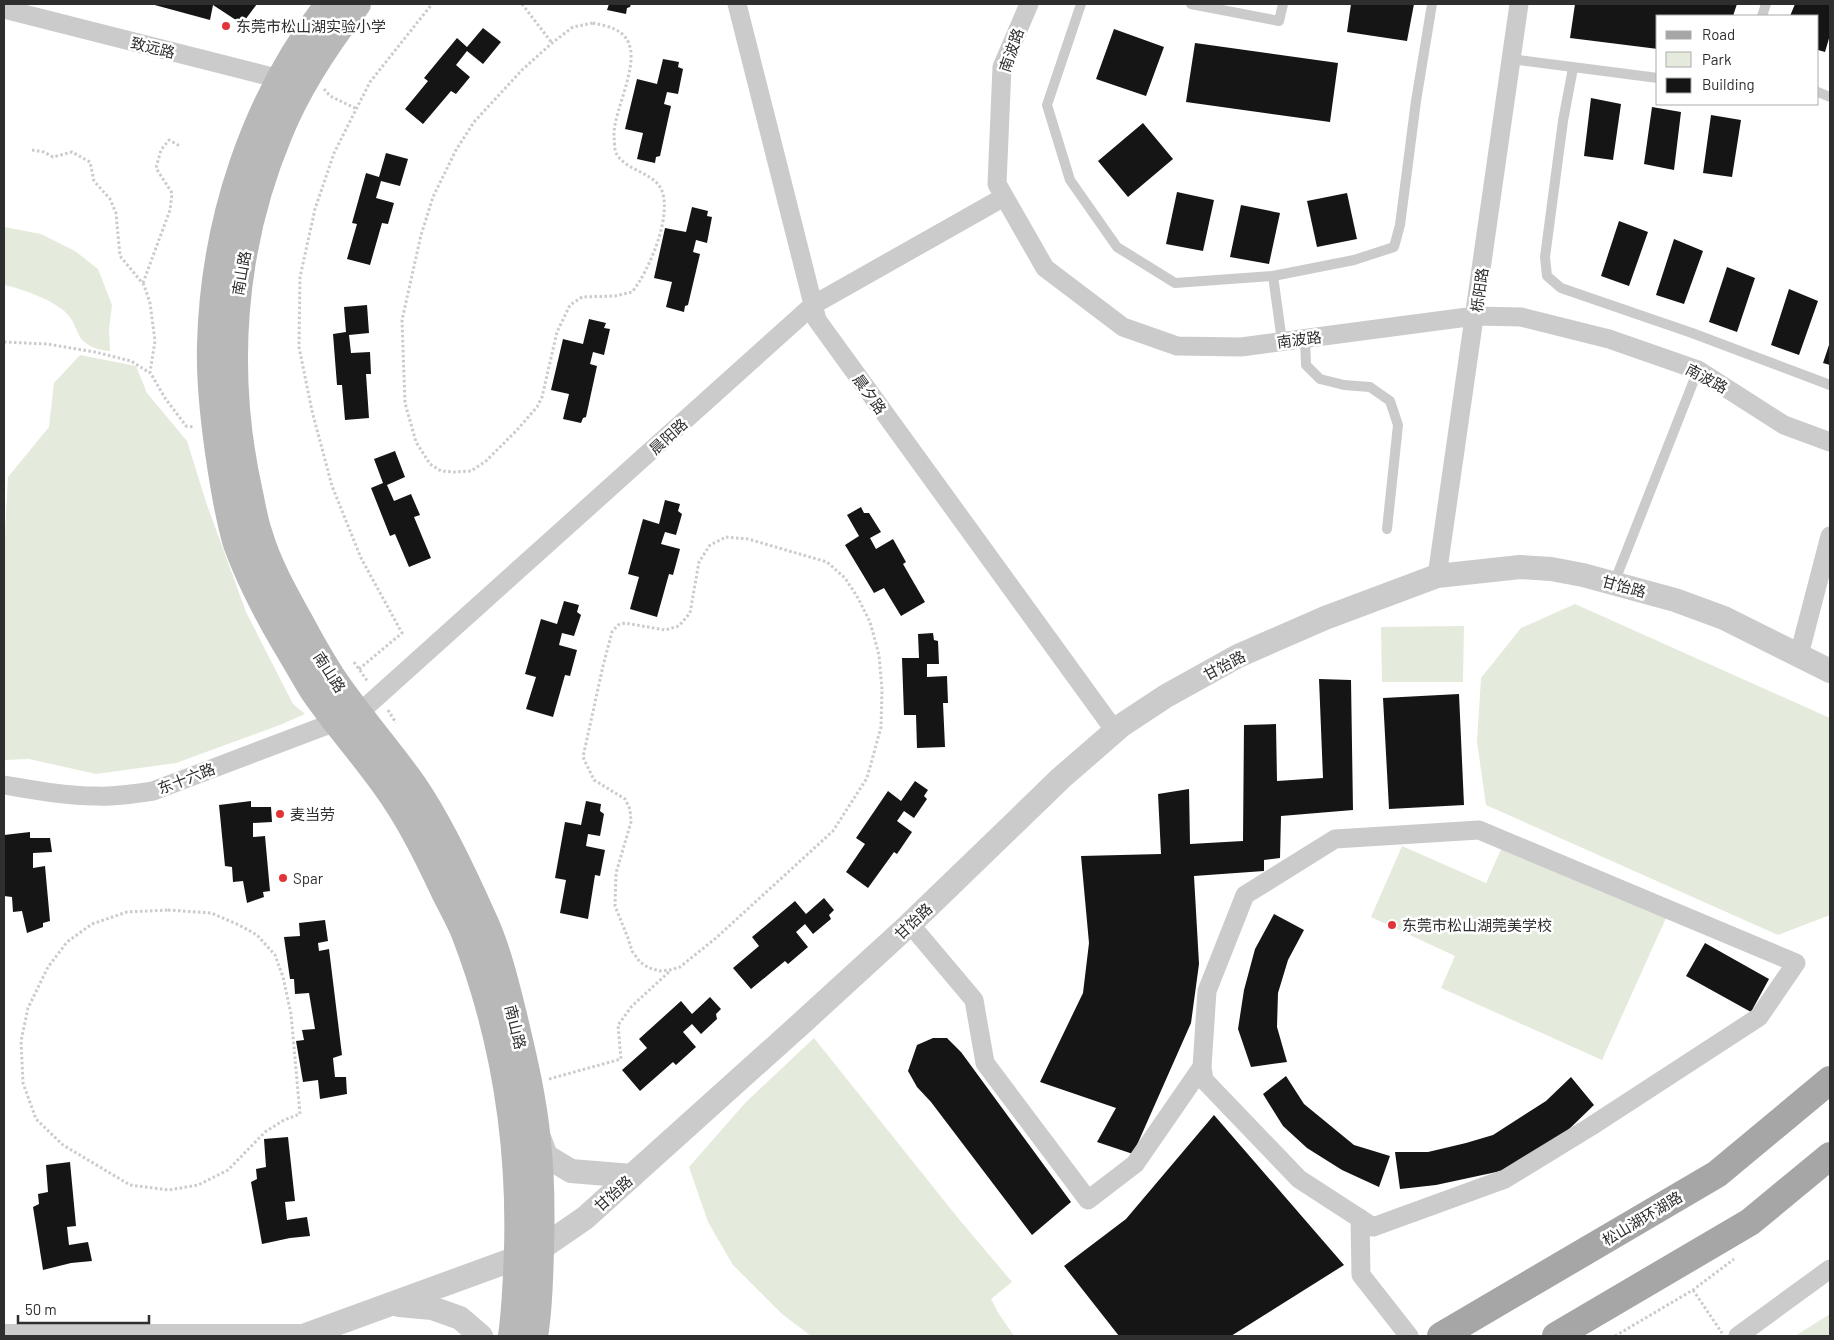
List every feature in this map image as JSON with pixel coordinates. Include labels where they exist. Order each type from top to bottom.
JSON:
[{"type":"main road","name":"南山路","points":[[329,4],[289,63],[290,85],[280,130],[262,178],[247,235],[237,293],[233,346],[235,406],[244,468],[259,535],[276,578],[332,677],[348,717],[430,860],[464,932],[481,982],[503,1066],[515,1142],[519,1209],[539,1309],[534,1336]]},
{"type":"main road","name":"南山路","points":[[357,4],[308,75],[290,85],[259,121],[240,171],[214,290],[210,346],[213,408],[222,472],[237,542],[256,587],[313,690],[348,717],[415,788],[450,850],[485,923],[506,984],[525,1062],[536,1129],[541,1208],[516,1306],[512,1336]]},
{"type":"main road","name":"松山湖环湖路","points":[[1441,1336],[1716,1174],[1830,1080]]},
{"type":"main road","points":[[1556,1336],[1750,1222],[1830,1156]]},
{"type":"street","name":"晨夕路","points":[[737,4],[817,320],[1115,731]]},
{"type":"street","name":"南波路","points":[[1029,4],[1002,67],[997,184],[1045,268],[1123,327],[1177,346],[1241,347],[1475,316],[1521,317],[1609,339],[1698,370],[1784,425],[1830,442]]},
{"type":"street","name":"栎阳路","points":[[1437,576],[1518,4]]},
{"type":"street","name":"致远路","points":[[4,9],[290,85]]},
{"type":"street","name":"晨阳路","points":[[348,717],[813,305],[1004,197]]},
{"type":"street","points":[[1799,655],[1830,536]]},
{"type":"street","name":"甘饴路","points":[[4,1336],[303,1336],[529,1254],[585,1218],[910,924],[1061,778],[1115,731],[1166,696],[1238,656],[1325,618],[1437,576],[1520,568],[1551,569],[1614,583],[1675,600],[1724,618],[1830,671]]},
{"type":"street","name":"东十六路","points":[[4,784],[55,793],[96,796],[128,795],[153,791],[348,717]]},
{"type":"street","points":[[1479,830],[1796,963],[1759,1017],[1590,1127],[1505,1179],[1373,1227],[1360,1218],[1299,1179],[1204,1080],[1202,1067],[1207,991],[1245,895],[1335,839],[1479,830]]},
{"type":"street","points":[[910,924],[974,1000],[986,1063],[1088,1200],[1135,1164],[1202,1067]]},
{"type":"street","points":[[536,1129],[546,1156],[571,1171],[632,1176]]},
{"type":"street","points":[[1360,1218],[1361,1275],[1409,1336]]},
{"type":"street","points":[[1738,1336],[1830,1269]]},
{"type":"street","points":[[392,1304],[432,1308],[460,1318],[481,1336]]},
{"type":"lane","points":[[1081,4],[1047,105],[1070,180],[1117,247],[1175,283],[1274,276],[1354,260],[1394,247],[1400,225],[1416,101],[1432,4]]},
{"type":"lane","points":[[1191,4],[1280,21],[1283,4]]},
{"type":"lane","points":[[1511,59],[1656,78]]},
{"type":"lane","points":[[1573,68],[1563,121],[1545,257],[1547,276],[1560,288],[1692,333],[1830,384]]},
{"type":"lane","points":[[1274,276],[1282,341]]},
{"type":"lane","points":[[1305,338],[1306,365],[1320,379],[1344,385],[1370,387],[1390,401],[1398,425],[1387,529]]},
{"type":"lane","points":[[1614,583],[1698,370]]},
{"type":"path","points":[[359,670],[402,633],[361,558],[332,486],[312,411],[299,347],[300,277],[315,209],[334,153],[370,82],[432,4]]},
{"type":"path","points":[[522,4],[552,42]]},
{"type":"path","points":[[592,23],[621,32],[627,39],[632,55],[614,133],[616,152],[625,163],[660,186],[666,202],[664,219],[647,270],[632,292],[616,296],[582,297],[570,305],[558,332],[542,397],[517,430],[486,461],[471,472],[441,471],[430,464],[416,442],[405,403],[402,320],[421,235],[433,197],[456,150],[474,122],[522,70],[552,42],[573,27],[592,23]]},
{"type":"path","points":[[143,283],[170,210],[172,193],[156,168],[161,150],[169,140],[180,146]]},
{"type":"path","points":[[32,150],[44,152],[53,157],[72,152],[90,162],[94,181],[110,200],[116,213],[120,256],[143,283],[150,303],[155,341],[151,374]]},
{"type":"path","points":[[4,342],[47,344],[95,352],[131,361],[151,374],[165,398],[186,426],[216,429]]},
{"type":"path","points":[[528,1084],[621,1059],[618,1025],[632,1006],[670,970],[680,967],[716,938],[832,831],[867,778],[881,727],[882,690],[879,655],[870,622],[845,578],[827,562],[748,539],[726,537],[710,545],[699,562],[690,613],[679,626],[665,630],[625,623],[618,625],[612,632],[583,756],[594,780],[625,799],[630,809],[631,822],[616,873],[615,906],[632,951],[640,962],[649,968],[670,970]]},
{"type":"path","points":[[168,910],[212,913],[257,936],[275,955],[284,977],[291,1014],[300,1114],[284,1120],[265,1132],[228,1170],[198,1185],[169,1190],[130,1185],[63,1145],[36,1119],[23,1083],[21,1041],[28,1008],[48,968],[67,942],[92,924],[128,912],[168,910]]},
{"type":"path","points":[[1692,1290],[1724,1336]]},
{"type":"green space","points":[[4,227],[41,234],[75,251],[98,269],[112,305],[109,329],[110,351],[98,349],[86,343],[80,337],[69,316],[49,301],[29,292],[4,285]]},
{"type":"green space","points":[[80,355],[136,366],[147,393],[187,441],[206,502],[246,612],[293,704],[305,714],[176,763],[96,774],[29,759],[4,760],[4,552],[8,477],[49,427],[54,383]]},
{"type":"green space","points":[[1575,604],[1830,718],[1830,915],[1778,935],[1486,805],[1477,742],[1481,678],[1521,628]]},
{"type":"green space","points":[[1464,626],[1463,682],[1382,682],[1381,627]]},
{"type":"green space","points":[[1503,845],[1666,918],[1602,1060],[1441,988],[1455,956],[1371,917],[1402,846],[1486,883]]},
{"type":"green space","points":[[814,1038],[958,1218],[1012,1282],[991,1299],[1014,1336],[811,1336],[782,1314],[733,1265],[708,1222],[689,1167],[746,1102]]},
{"type":"green space","points":[[1830,1314],[1830,1336],[1795,1336]]},
{"type":"building","points":[[151,4],[257,4],[242,24],[213,5],[210,20]]},
{"type":"building","points":[[609,4],[631,4],[627,8],[626,14],[607,10]]},
{"type":"building","points":[[1351,4],[1414,4],[1407,41],[1347,32]]},
{"type":"building","points":[[1575,4],[1737,4],[1733,15],[1656,15],[1656,49],[1570,38]]},
{"type":"building","points":[[1795,4],[1830,4],[1830,35],[1825,52],[1819,50],[1819,15],[1790,15]]},
{"type":"building","points":[[483,28],[501,42],[483,64],[467,51],[456,65],[470,77],[456,94],[451,91],[423,124],[405,109],[428,81],[424,78],[457,38],[467,47]]},
{"type":"building","points":[[1114,29],[1164,47],[1146,96],[1096,79]]},
{"type":"building","points":[[1195,43],[1338,63],[1330,122],[1186,102]]},
{"type":"building","points":[[663,59],[679,62],[678,67],[683,69],[678,94],[667,92],[664,104],[671,106],[660,156],[656,157],[655,163],[637,159],[643,133],[625,129],[637,79],[657,84]]},
{"type":"building","points":[[1591,98],[1621,104],[1613,160],[1584,156]]},
{"type":"building","points":[[1652,107],[1681,112],[1674,170],[1644,164]]},
{"type":"building","points":[[1711,115],[1741,120],[1732,177],[1703,173]]},
{"type":"building","points":[[1143,123],[1173,159],[1128,197],[1098,161]]},
{"type":"building","points":[[386,153],[408,159],[400,186],[381,181],[376,198],[394,203],[388,224],[382,223],[370,265],[347,259],[357,224],[352,223],[366,173],[379,177]]},
{"type":"building","points":[[1177,192],[1214,200],[1203,251],[1166,244]]},
{"type":"building","points":[[1347,193],[1357,239],[1317,247],[1307,201]]},
{"type":"building","points":[[1241,205],[1280,213],[1269,264],[1230,257]]},
{"type":"building","points":[[692,207],[708,211],[707,216],[712,217],[707,243],[696,240],[693,252],[700,254],[688,305],[685,306],[684,312],[666,307],[672,282],[654,278],[665,228],[686,232]]},
{"type":"building","points":[[1619,221],[1648,232],[1629,286],[1601,276]]},
{"type":"building","points":[[1674,239],[1703,251],[1684,304],[1656,295]]},
{"type":"building","points":[[1727,267],[1755,278],[1737,332],[1709,322]]},
{"type":"building","points":[[1789,289],[1818,301],[1799,355],[1771,345]]},
{"type":"building","points":[[367,305],[369,333],[349,335],[351,353],[370,352],[371,374],[366,374],[369,418],[345,420],[342,385],[337,385],[333,334],[346,332],[344,307]]},
{"type":"building","points":[[589,319],[606,323],[604,328],[610,329],[604,355],[593,352],[590,364],[597,366],[586,417],[583,418],[581,423],[563,419],[569,394],[551,390],[563,339],[583,344]]},
{"type":"building","points":[[1830,342],[1830,365],[1823,363]]},
{"type":"building","points":[[395,451],[405,477],[387,485],[394,501],[411,494],[420,515],[414,517],[431,558],[409,567],[395,534],[390,536],[371,488],[383,483],[374,459]]},
{"type":"building","points":[[665,500],[680,504],[678,511],[682,514],[676,535],[665,532],[661,544],[680,549],[673,575],[669,574],[657,617],[630,609],[639,577],[628,574],[643,519],[659,524]]},
{"type":"building","points":[[861,507],[864,513],[869,513],[881,532],[870,538],[876,549],[893,539],[906,562],[903,564],[925,602],[901,616],[884,588],[874,593],[845,545],[859,536],[847,515]]},
{"type":"building","points":[[564,601],[579,605],[577,612],[581,615],[574,636],[562,633],[559,645],[577,650],[570,676],[565,675],[553,717],[526,709],[536,677],[525,674],[541,619],[557,624]]},
{"type":"building","points":[[933,633],[934,640],[938,641],[939,664],[927,664],[927,677],[947,676],[948,703],[943,703],[945,747],[917,748],[916,715],[904,715],[902,658],[919,658],[918,634]]},
{"type":"building","points":[[1319,679],[1351,680],[1353,810],[1281,816],[1280,858],[1264,860],[1264,871],[1194,876],[1199,964],[1191,1023],[1133,1154],[1097,1142],[1116,1108],[1040,1082],[1083,993],[1089,943],[1081,856],[1161,854],[1158,794],[1189,789],[1190,844],[1243,841],[1244,725],[1276,724],[1277,781],[1323,778]]},
{"type":"building","points":[[1459,694],[1464,805],[1389,809],[1383,698]]},
{"type":"building","points":[[915,781],[928,790],[924,796],[927,799],[914,818],[904,811],[897,821],[912,832],[897,854],[894,852],[868,888],[846,872],[865,844],[856,838],[888,791],[901,801]]},
{"type":"building","points":[[251,801],[251,807],[271,807],[272,822],[253,823],[253,837],[265,836],[270,891],[263,892],[264,897],[247,903],[243,881],[233,882],[232,867],[225,866],[219,805]]},
{"type":"building","points":[[586,801],[601,804],[600,811],[604,814],[600,836],[588,834],[586,846],[605,850],[600,876],[595,875],[588,919],[560,913],[566,880],[555,878],[565,822],[581,825]]},
{"type":"building","points":[[30,832],[30,838],[50,838],[52,852],[33,853],[33,868],[45,866],[50,921],[43,923],[43,927],[27,933],[22,911],[13,912],[12,897],[4,896],[4,835]]},
{"type":"building","points":[[824,898],[834,910],[829,915],[831,919],[813,934],[805,924],[796,932],[808,947],[788,964],[785,961],[751,989],[733,968],[759,946],[752,937],[795,901],[806,914]]},
{"type":"building","points":[[1274,914],[1304,930],[1288,960],[1278,993],[1277,1027],[1287,1062],[1251,1067],[1238,1029],[1244,990],[1255,949]]},
{"type":"building","points":[[325,920],[328,941],[318,943],[319,951],[329,949],[342,1055],[333,1058],[335,1077],[346,1077],[347,1094],[320,1099],[318,1080],[303,1082],[296,1041],[304,1040],[302,1030],[315,1029],[309,993],[295,994],[294,979],[290,979],[284,937],[300,936],[299,923]]},
{"type":"building","points":[[1705,943],[1769,979],[1751,1012],[1686,976]]},
{"type":"building","points":[[710,997],[721,1009],[716,1014],[717,1019],[701,1034],[692,1024],[683,1032],[696,1047],[676,1065],[673,1062],[640,1091],[622,1070],[647,1048],[639,1039],[681,1001],[692,1014]]},
{"type":"building","points":[[933,1038],[947,1038],[961,1052],[1071,1202],[1032,1235],[931,1102],[917,1087],[908,1071],[917,1045]]},
{"type":"building","points":[[1286,1076],[1304,1104],[1354,1145],[1390,1156],[1379,1187],[1342,1170],[1307,1148],[1283,1126],[1263,1094]]},
{"type":"building","points":[[1571,1077],[1594,1105],[1566,1132],[1501,1171],[1436,1185],[1400,1189],[1395,1152],[1428,1152],[1493,1135],[1546,1101]]},
{"type":"building","points":[[1214,1115],[1344,1265],[1231,1336],[1119,1336],[1064,1266],[1126,1219]]},
{"type":"building","points":[[288,1137],[295,1201],[285,1202],[287,1220],[307,1217],[310,1236],[262,1244],[251,1182],[257,1179],[256,1169],[266,1167],[264,1139]]},
{"type":"building","points":[[70,1162],[76,1226],[67,1227],[69,1245],[88,1242],[92,1261],[71,1263],[43,1270],[33,1207],[39,1204],[38,1194],[48,1192],[46,1165]]},
{"type":"place","name":"东莞市松山湖实验小学","points":[[226,26]]},
{"type":"place","name":"麦当劳","points":[[280,814]]},
{"type":"place","name":"Spar","points":[[283,878]]},
{"type":"place","name":"东莞市松山湖莞美学校","points":[[1392,925]]}]
